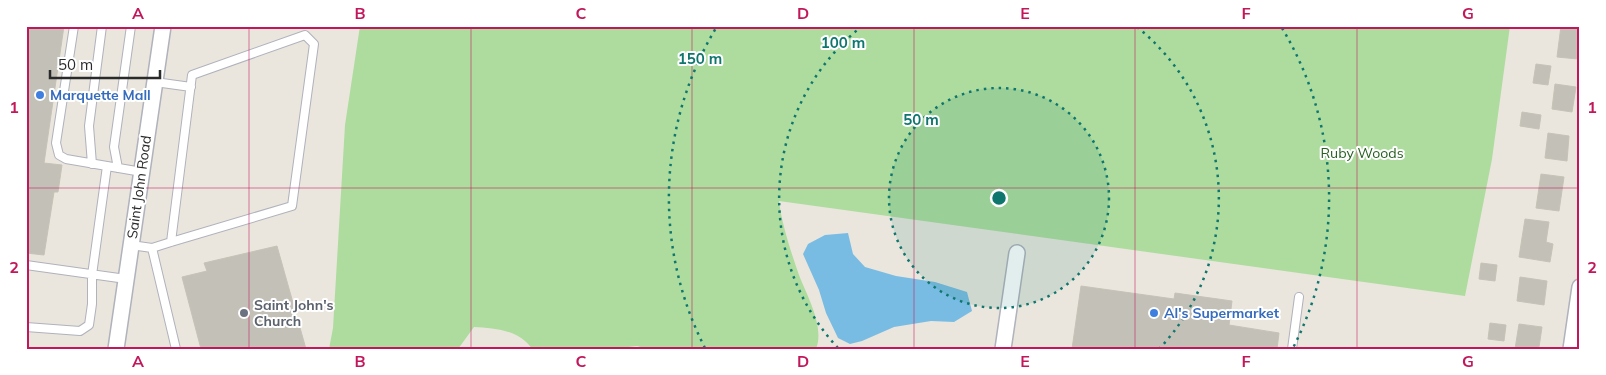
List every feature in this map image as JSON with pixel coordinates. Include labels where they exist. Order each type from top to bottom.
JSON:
[{"type":"street","name":"Saint John Road","points":[[116,349],[163,26]]},
{"type":"street","points":[[1003,349],[1017,253]]},
{"type":"street","points":[[1571,349],[1580,287]]},
{"type":"lane","points":[[74,26],[56,143],[59,155],[66,159],[142,172]]},
{"type":"lane","points":[[92,164],[89,126],[102,26]]},
{"type":"lane","points":[[118,168],[114,147],[131,26]]},
{"type":"lane","points":[[131,245],[152,248],[292,206],[314,44],[305,35],[192,75],[171,242]]},
{"type":"lane","points":[[155,82],[191,87]]},
{"type":"lane","points":[[26,327],[80,332],[89,325],[92,304],[92,275],[107,166]]},
{"type":"lane","points":[[152,248],[176,349]]},
{"type":"lane","points":[[26,265],[126,279]]},
{"type":"lane","points":[[1292,349],[1299,297]]},
{"type":"green space","name":"Ruby Woods","points":[[360,26],[1510,26],[1492,159],[1465,296],[779,201],[790,248],[817,321],[818,340],[816,349],[647,349],[637,346],[611,349],[532,349],[514,334],[498,329],[474,327],[458,349],[329,349],[333,328],[345,125]]},
{"type":"water","points":[[848,233],[853,254],[865,267],[896,276],[935,282],[967,292],[972,311],[954,322],[931,321],[894,327],[862,341],[850,344],[838,338],[803,254],[808,244],[825,235]]},
{"type":"building","name":"Marquette Mall","points":[[26,26],[64,26],[44,163],[62,165],[58,192],[54,192],[44,255],[26,253]]},
{"type":"building","points":[[1561,26],[1580,26],[1578,59],[1557,57]]},
{"type":"building","points":[[1536,64],[1551,66],[1548,85],[1533,83]]},
{"type":"building","points":[[1555,84],[1576,87],[1572,112],[1552,109]]},
{"type":"building","points":[[1522,112],[1541,115],[1539,129],[1520,126]]},
{"type":"building","points":[[1548,133],[1569,136],[1567,161],[1545,158]]},
{"type":"building","points":[[1541,174],[1564,177],[1559,211],[1536,208]]},
{"type":"building","points":[[1525,219],[1549,222],[1546,242],[1553,244],[1550,262],[1519,257]]},
{"type":"building","name":"Saint John's Church","points":[[277,246],[306,349],[201,349],[182,277],[207,271],[204,263]]},
{"type":"building","points":[[1481,263],[1497,265],[1495,281],[1479,279]]},
{"type":"building","points":[[1520,277],[1547,281],[1544,305],[1517,301]]},
{"type":"building","name":"Al's Supermarket","points":[[1081,286],[1174,299],[1175,293],[1232,301],[1229,325],[1279,333],[1277,349],[1072,349]]},
{"type":"building","points":[[1490,323],[1506,325],[1504,341],[1488,339]]},
{"type":"building","points":[[1519,324],[1542,327],[1539,347],[1515,349]]},
{"type":"place","name":"Marquette Mall","points":[[40,95]]},
{"type":"place","name":"Saint John's Church","points":[[244,313]]},
{"type":"place","name":"Al's Supermarket","points":[[1154,313]]}]
